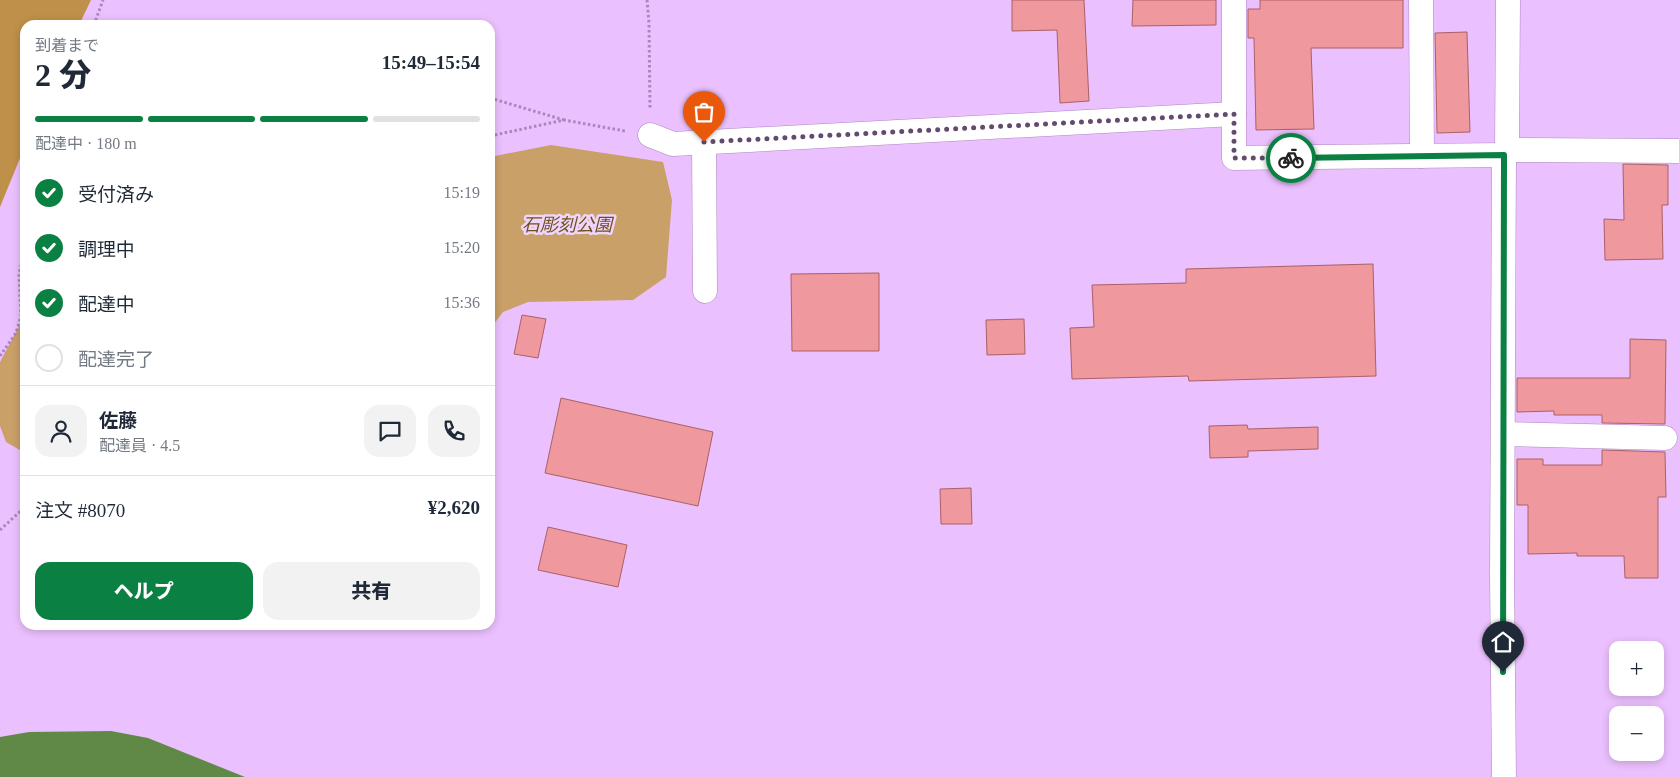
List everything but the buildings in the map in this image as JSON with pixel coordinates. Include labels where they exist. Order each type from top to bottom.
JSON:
[{"type":"street","points":[[1234,0],[1234,158],[1422,156],[1505,152],[1679,151]]},
{"type":"street","points":[[1421,0],[1422,156]]},
{"type":"street","points":[[1504,777],[1503,434],[1508,0]]},
{"type":"street","points":[[650,135],[673,144],[1234,114]]},
{"type":"street","points":[[704,142],[705,291]]},
{"type":"street","points":[[1503,434],[1665,438]]},
{"type":"path","points":[[96,20],[103,0]]},
{"type":"path","points":[[495,99],[564,120],[650,135],[649,23],[646,0]]},
{"type":"path","points":[[495,135],[564,120]]},
{"type":"path","points":[[20,270],[20,295]]},
{"type":"path","points":[[0,356],[16,333],[20,319]]},
{"type":"path","points":[[0,530],[20,512]]},
{"type":"green space","name":"石彫刻公園","points":[[551,145],[663,162],[672,200],[666,277],[633,300],[528,302],[503,312],[495,322],[495,156]]},
{"type":"green space","points":[[20,324],[20,450],[6,442],[0,426],[0,362]]},
{"type":"shaded area","points":[[0,0],[91,0],[81,20],[20,20],[20,158],[0,207]]},
{"type":"shaded area","points":[[111,731],[148,738],[245,777],[0,777],[0,737],[29,732]]},
{"type":"way so far","points":[[704,142],[1234,114],[1234,158],[1291,158]]},
{"type":"route","points":[[1291,158],[1504,155],[1503,672]]}]
